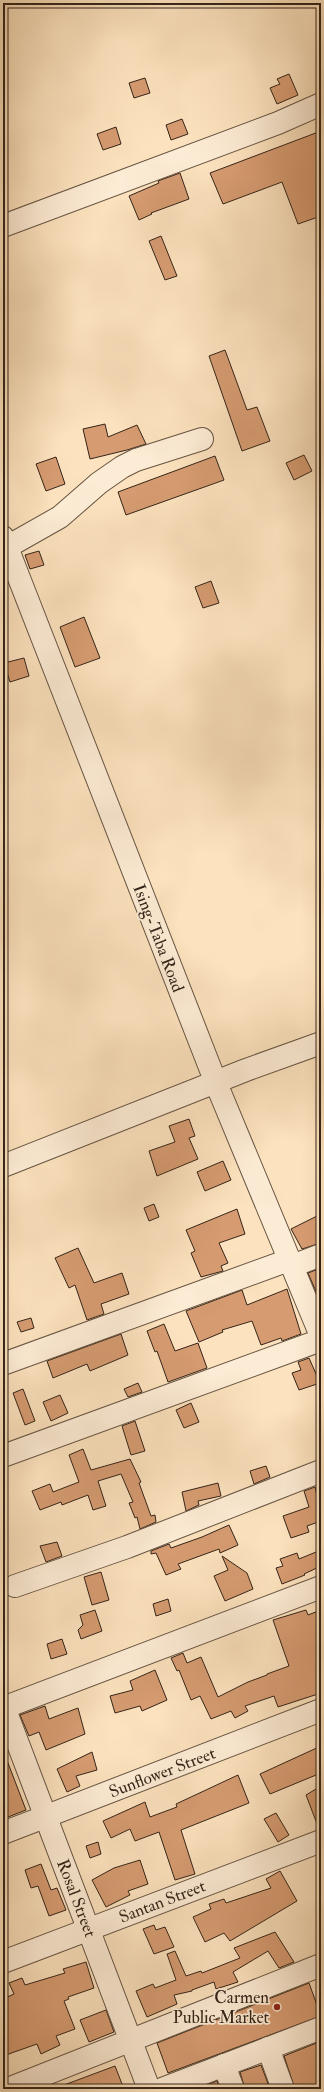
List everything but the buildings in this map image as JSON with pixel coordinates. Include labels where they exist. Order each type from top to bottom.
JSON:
[{"type":"street","points":[[3,226],[278,123],[321,104]]},
{"type":"street","points":[[5,542],[60,517],[99,483],[122,467],[136,460],[202,440]]},
{"type":"street","name":"Ising-Taba Road","points":[[5,542],[216,1083],[320,1332]]},
{"type":"street","points":[[3,1166],[321,1043]]},
{"type":"street","points":[[3,1364],[291,1263],[321,1255]]},
{"type":"street","points":[[3,1456],[320,1332]]},
{"type":"street","points":[[15,1586],[128,1548],[321,1471]]},
{"type":"street","points":[[4,1708],[321,1587]]},
{"type":"street","name":"Rosal Street","points":[[4,1708],[150,2089]]},
{"type":"street","name":"Sunflower Street","points":[[3,1833],[321,1710]]},
{"type":"street","name":"Santan Street","points":[[3,1962],[321,1841]]},
{"type":"street","points":[[8,2089],[130,2039],[321,1965]]},
{"type":"street","points":[[162,2089],[321,2028]]},
{"type":"street","points":[[268,2048],[283,2089]]},
{"type":"street","points":[[224,2065],[233,2089]]},
{"type":"place","name":"Carmen Public Market","points":[[277,2007]]}]
